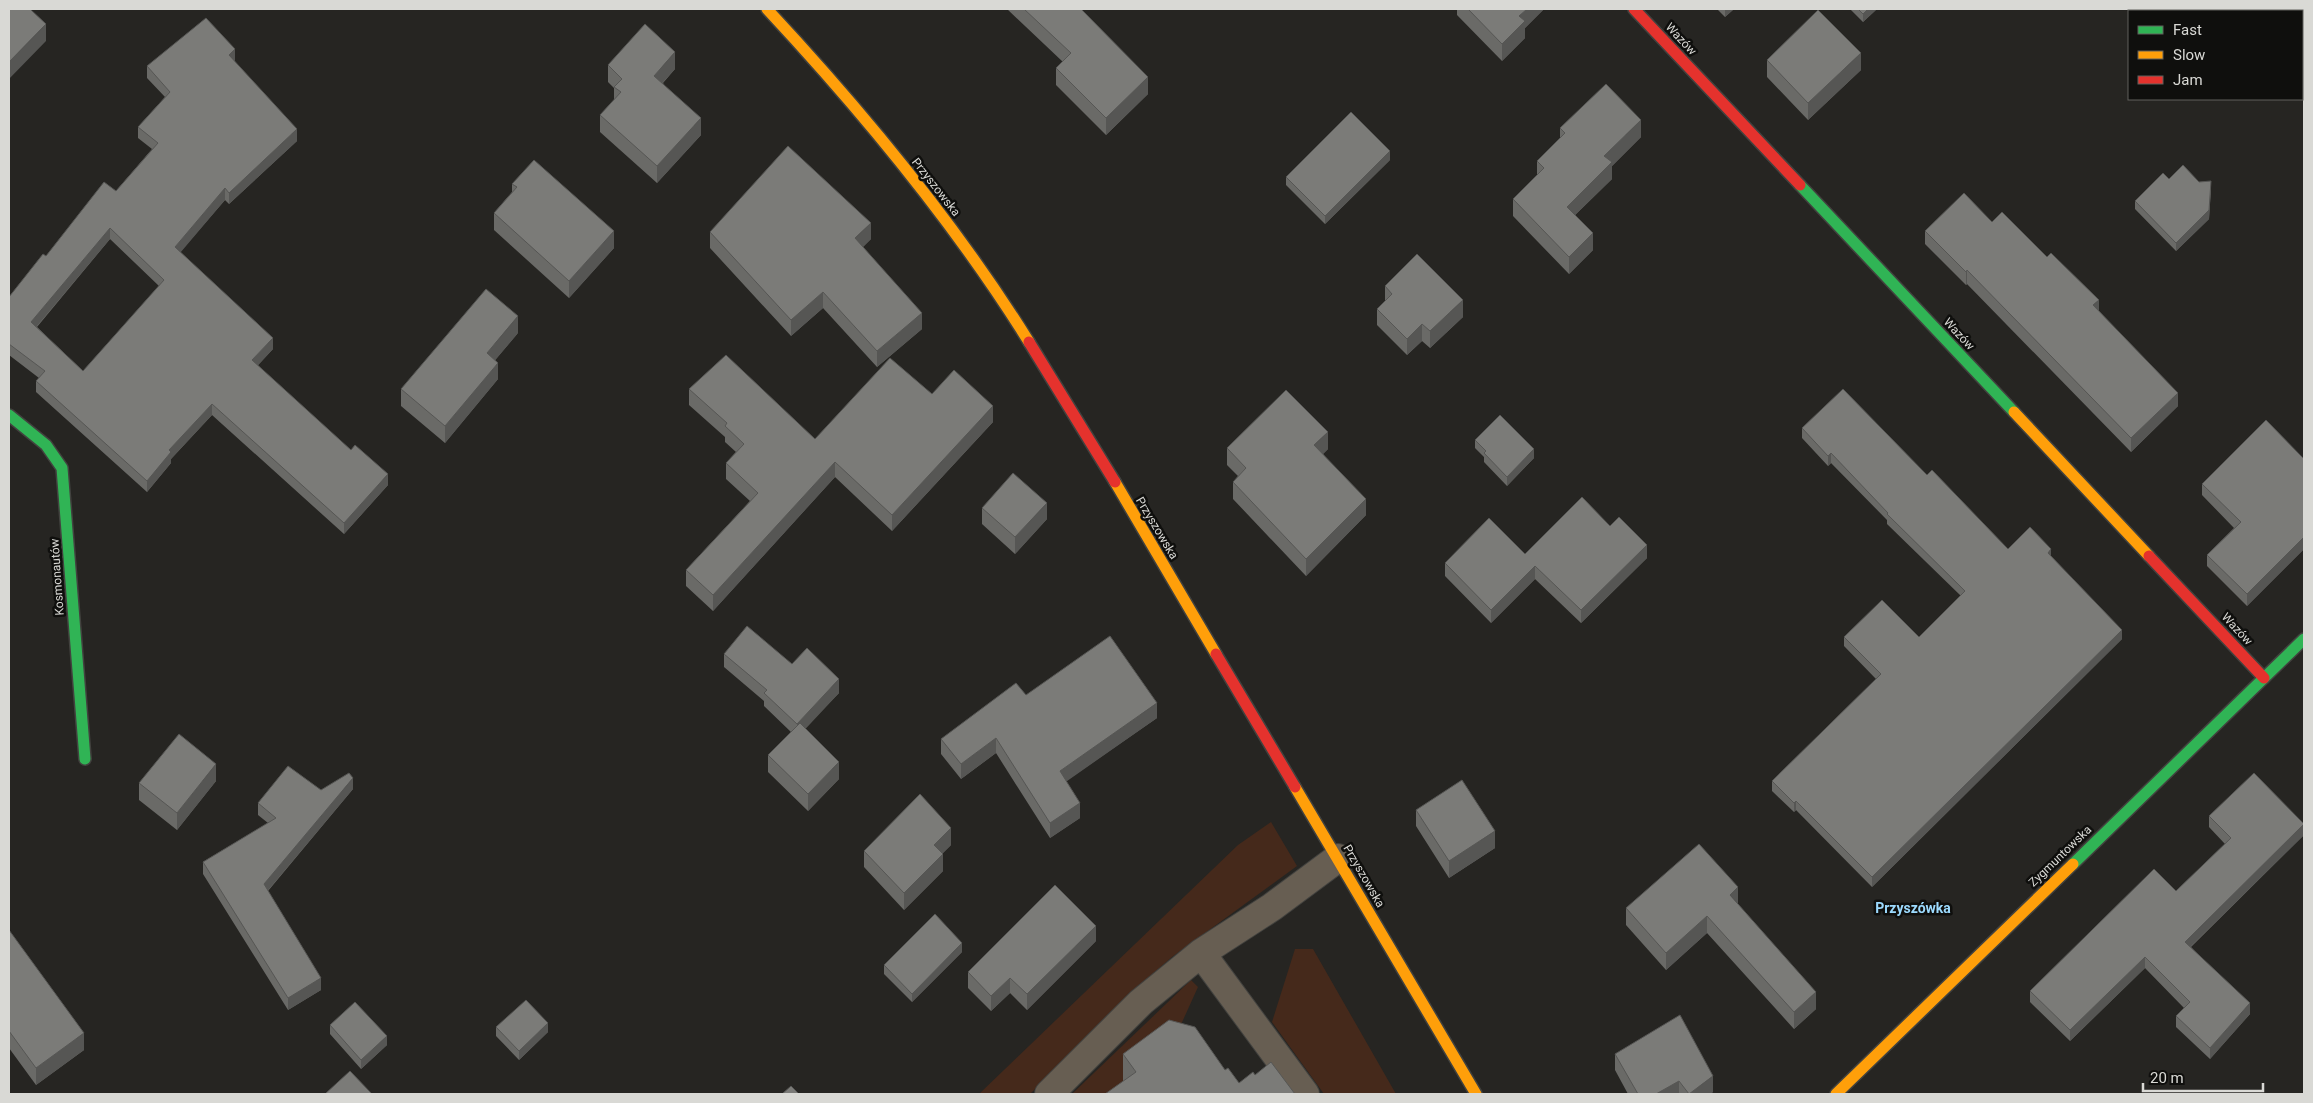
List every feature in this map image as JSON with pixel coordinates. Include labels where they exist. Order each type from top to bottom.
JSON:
[{"type":"street","name":"Przyszowska","points":[[767,9],[815,61],[892,152],[1001,297],[1103,462],[1476,1094]]},
{"type":"street","name":"Wazów","points":[[1634,9],[2264,678]]},
{"type":"street","name":"Kosmonautów","points":[[9,415],[46,445],[62,468],[85,759]]},
{"type":"street","name":"Zygmuntowska","points":[[1836,1094],[2304,639]]},
{"type":"street","points":[[1049,1094],[1141,1002],[1201,953],[1272,907],[1338,858]]},
{"type":"street","points":[[1201,953],[1305,1094]]},
{"type":"shaded area","points":[[1271,822],[1297,866],[1172,957],[1141,984],[1030,1094],[979,1094],[1238,845]]},
{"type":"shaded area","points":[[1295,949],[1313,949],[1396,1094],[1324,1094],[1272,1022]]},
{"type":"shaded area","points":[[1191,980],[1198,987],[1169,1051],[1130,1094],[1072,1094]]},
{"type":"building","points":[[9,9],[30,9],[46,24],[9,62]]},
{"type":"building","points":[[1024,9],[1081,9],[1148,77],[1106,118],[1056,68],[1071,53]]},
{"type":"building","points":[[1468,9],[1527,9],[1519,16],[1525,21],[1502,44]]},
{"type":"building","points":[[1858,9],[1868,9],[1863,14]]},
{"type":"building","points":[[1818,10],[1861,53],[1808,103],[1767,60]]},
{"type":"building","points":[[206,18],[235,49],[229,55],[297,129],[229,193],[225,188],[175,247],[273,338],[252,360],[351,450],[355,445],[388,474],[344,523],[212,404],[169,450],[171,452],[147,481],[36,381],[45,371],[9,344],[9,297],[43,254],[46,256],[104,182],[116,191],[158,143],[138,127],[170,92],[147,66]],"holes":[[[110,228],[164,280],[83,371],[31,322]]]},
{"type":"building","points":[[645,24],[675,52],[654,76],[701,118],[657,166],[600,115],[621,92],[614,87],[622,79],[608,65]]},
{"type":"building","points":[[1606,84],[1641,120],[1604,156],[1612,162],[1567,207],[1593,233],[1569,257],[1513,199],[1544,168],[1537,161],[1565,133],[1560,128]]},
{"type":"building","points":[[1351,112],[1390,151],[1325,216],[1286,177]]},
{"type":"building","points":[[788,146],[871,223],[855,238],[922,313],[877,351],[823,292],[791,320],[710,232]]},
{"type":"building","points":[[534,160],[614,231],[569,281],[494,213],[517,187],[512,184]]},
{"type":"building","points":[[2183,165],[2199,182],[2211,181],[2209,210],[2176,243],[2135,201],[2163,173],[2169,179]]},
{"type":"building","points":[[1964,193],[1992,222],[2002,212],[2047,257],[2051,253],[2099,300],[2093,305],[2178,393],[2131,438],[1967,270],[1966,272],[1925,231]]},
{"type":"building","points":[[1417,254],[1463,300],[1430,331],[1422,324],[1407,339],[1377,309],[1392,294],[1385,286]]},
{"type":"building","points":[[486,289],[518,316],[487,353],[498,363],[445,426],[401,389]]},
{"type":"building","points":[[726,355],[815,439],[890,358],[932,394],[954,370],[993,406],[892,515],[835,462],[713,595],[686,570],[758,493],[726,463],[744,444],[725,426],[727,423],[689,389]]},
{"type":"building","points":[[1843,389],[1927,475],[1932,470],[2008,549],[2030,527],[2051,549],[2048,553],[2122,630],[1872,877],[1796,801],[1794,803],[1772,781],[1881,674],[1844,637],[1882,600],[1919,637],[1965,591],[1887,514],[1831,453],[1828,456],[1802,428]]},
{"type":"building","points":[[1286,390],[1328,432],[1314,445],[1366,499],[1306,559],[1233,482],[1246,468],[1227,448]]},
{"type":"building","points":[[1500,415],[1534,449],[1507,477],[1484,453],[1486,451],[1475,440]]},
{"type":"building","points":[[2266,420],[2304,459],[2304,537],[2247,594],[2207,555],[2241,522],[2202,484]]},
{"type":"building","points":[[1013,473],[1047,503],[1015,537],[982,508]]},
{"type":"building","points":[[1582,497],[1610,526],[1619,517],[1647,545],[1581,610],[1535,566],[1491,610],[1445,563],[1489,518],[1525,554]]},
{"type":"building","points":[[747,626],[792,664],[807,648],[839,679],[797,724],[764,693],[767,690],[724,654]]},
{"type":"building","points":[[1110,636],[1157,703],[1060,771],[1080,803],[1050,823],[996,738],[961,764],[941,739],[1016,683],[1026,695]]},
{"type":"building","points":[[800,723],[839,762],[808,794],[768,755]]},
{"type":"building","points":[[179,734],[216,764],[177,813],[139,783]]},
{"type":"building","points":[[288,766],[321,790],[349,773],[353,778],[264,884],[321,978],[288,998],[203,862],[276,818],[258,803]]},
{"type":"building","points":[[2254,773],[2304,824],[2185,942],[2250,1003],[2210,1048],[2176,1016],[2190,1002],[2145,957],[2070,1030],[2030,991],[2154,869],[2176,891],[2231,838],[2209,816]]},
{"type":"building","points":[[1462,780],[1495,831],[1449,861],[1416,810]]},
{"type":"building","points":[[920,794],[951,828],[934,845],[943,854],[904,893],[864,851]]},
{"type":"building","points":[[1699,844],[1738,887],[1730,895],[1816,992],[1794,1012],[1707,916],[1666,953],[1626,908]]},
{"type":"building","points":[[1055,885],[1096,926],[1027,994],[1010,978],[991,996],[968,972]]},
{"type":"building","points":[[935,914],[962,943],[912,994],[884,965]]},
{"type":"building","points":[[9,930],[84,1033],[36,1068],[9,1031]]},
{"type":"building","points":[[526,1000],[548,1023],[519,1051],[496,1027]]},
{"type":"building","points":[[355,1002],[387,1036],[361,1060],[330,1025]]},
{"type":"building","points":[[1680,1015],[1713,1076],[1689,1094],[1679,1081],[1656,1094],[1638,1094],[1615,1054]]},
{"type":"building","points":[[1169,1020],[1195,1027],[1225,1070],[1228,1068],[1239,1083],[1253,1072],[1255,1075],[1271,1062],[1295,1094],[1105,1094],[1136,1072],[1123,1054]]},
{"type":"building","points":[[350,1071],[372,1094],[325,1094]]},
{"type":"building","points":[[791,1086],[799,1094],[782,1094]]},
{"type":"traffic: fast","points":[[1800,185],[2014,412]]},
{"type":"traffic: fast","points":[[9,415],[46,445],[62,468],[85,759]]},
{"type":"traffic: fast","points":[[2073,864],[2304,639]]},
{"type":"traffic: slow","points":[[767,9],[838,87],[906,169],[970,254],[1029,342]]},
{"type":"traffic: slow","points":[[2014,412],[2149,556]]},
{"type":"traffic: slow","points":[[1115,482],[1216,654]]},
{"type":"traffic: slow","points":[[1295,787],[1476,1094]]},
{"type":"traffic: slow","points":[[1836,1094],[2073,864]]},
{"type":"traffic: jam","points":[[1634,9],[1800,185]]},
{"type":"traffic: jam","points":[[1029,342],[1115,482]]},
{"type":"traffic: jam","points":[[2149,556],[2264,678]]},
{"type":"traffic: jam","points":[[1216,654],[1295,787]]},
{"type":"district","name":"Przyszówka","points":[[1913,908]]}]
